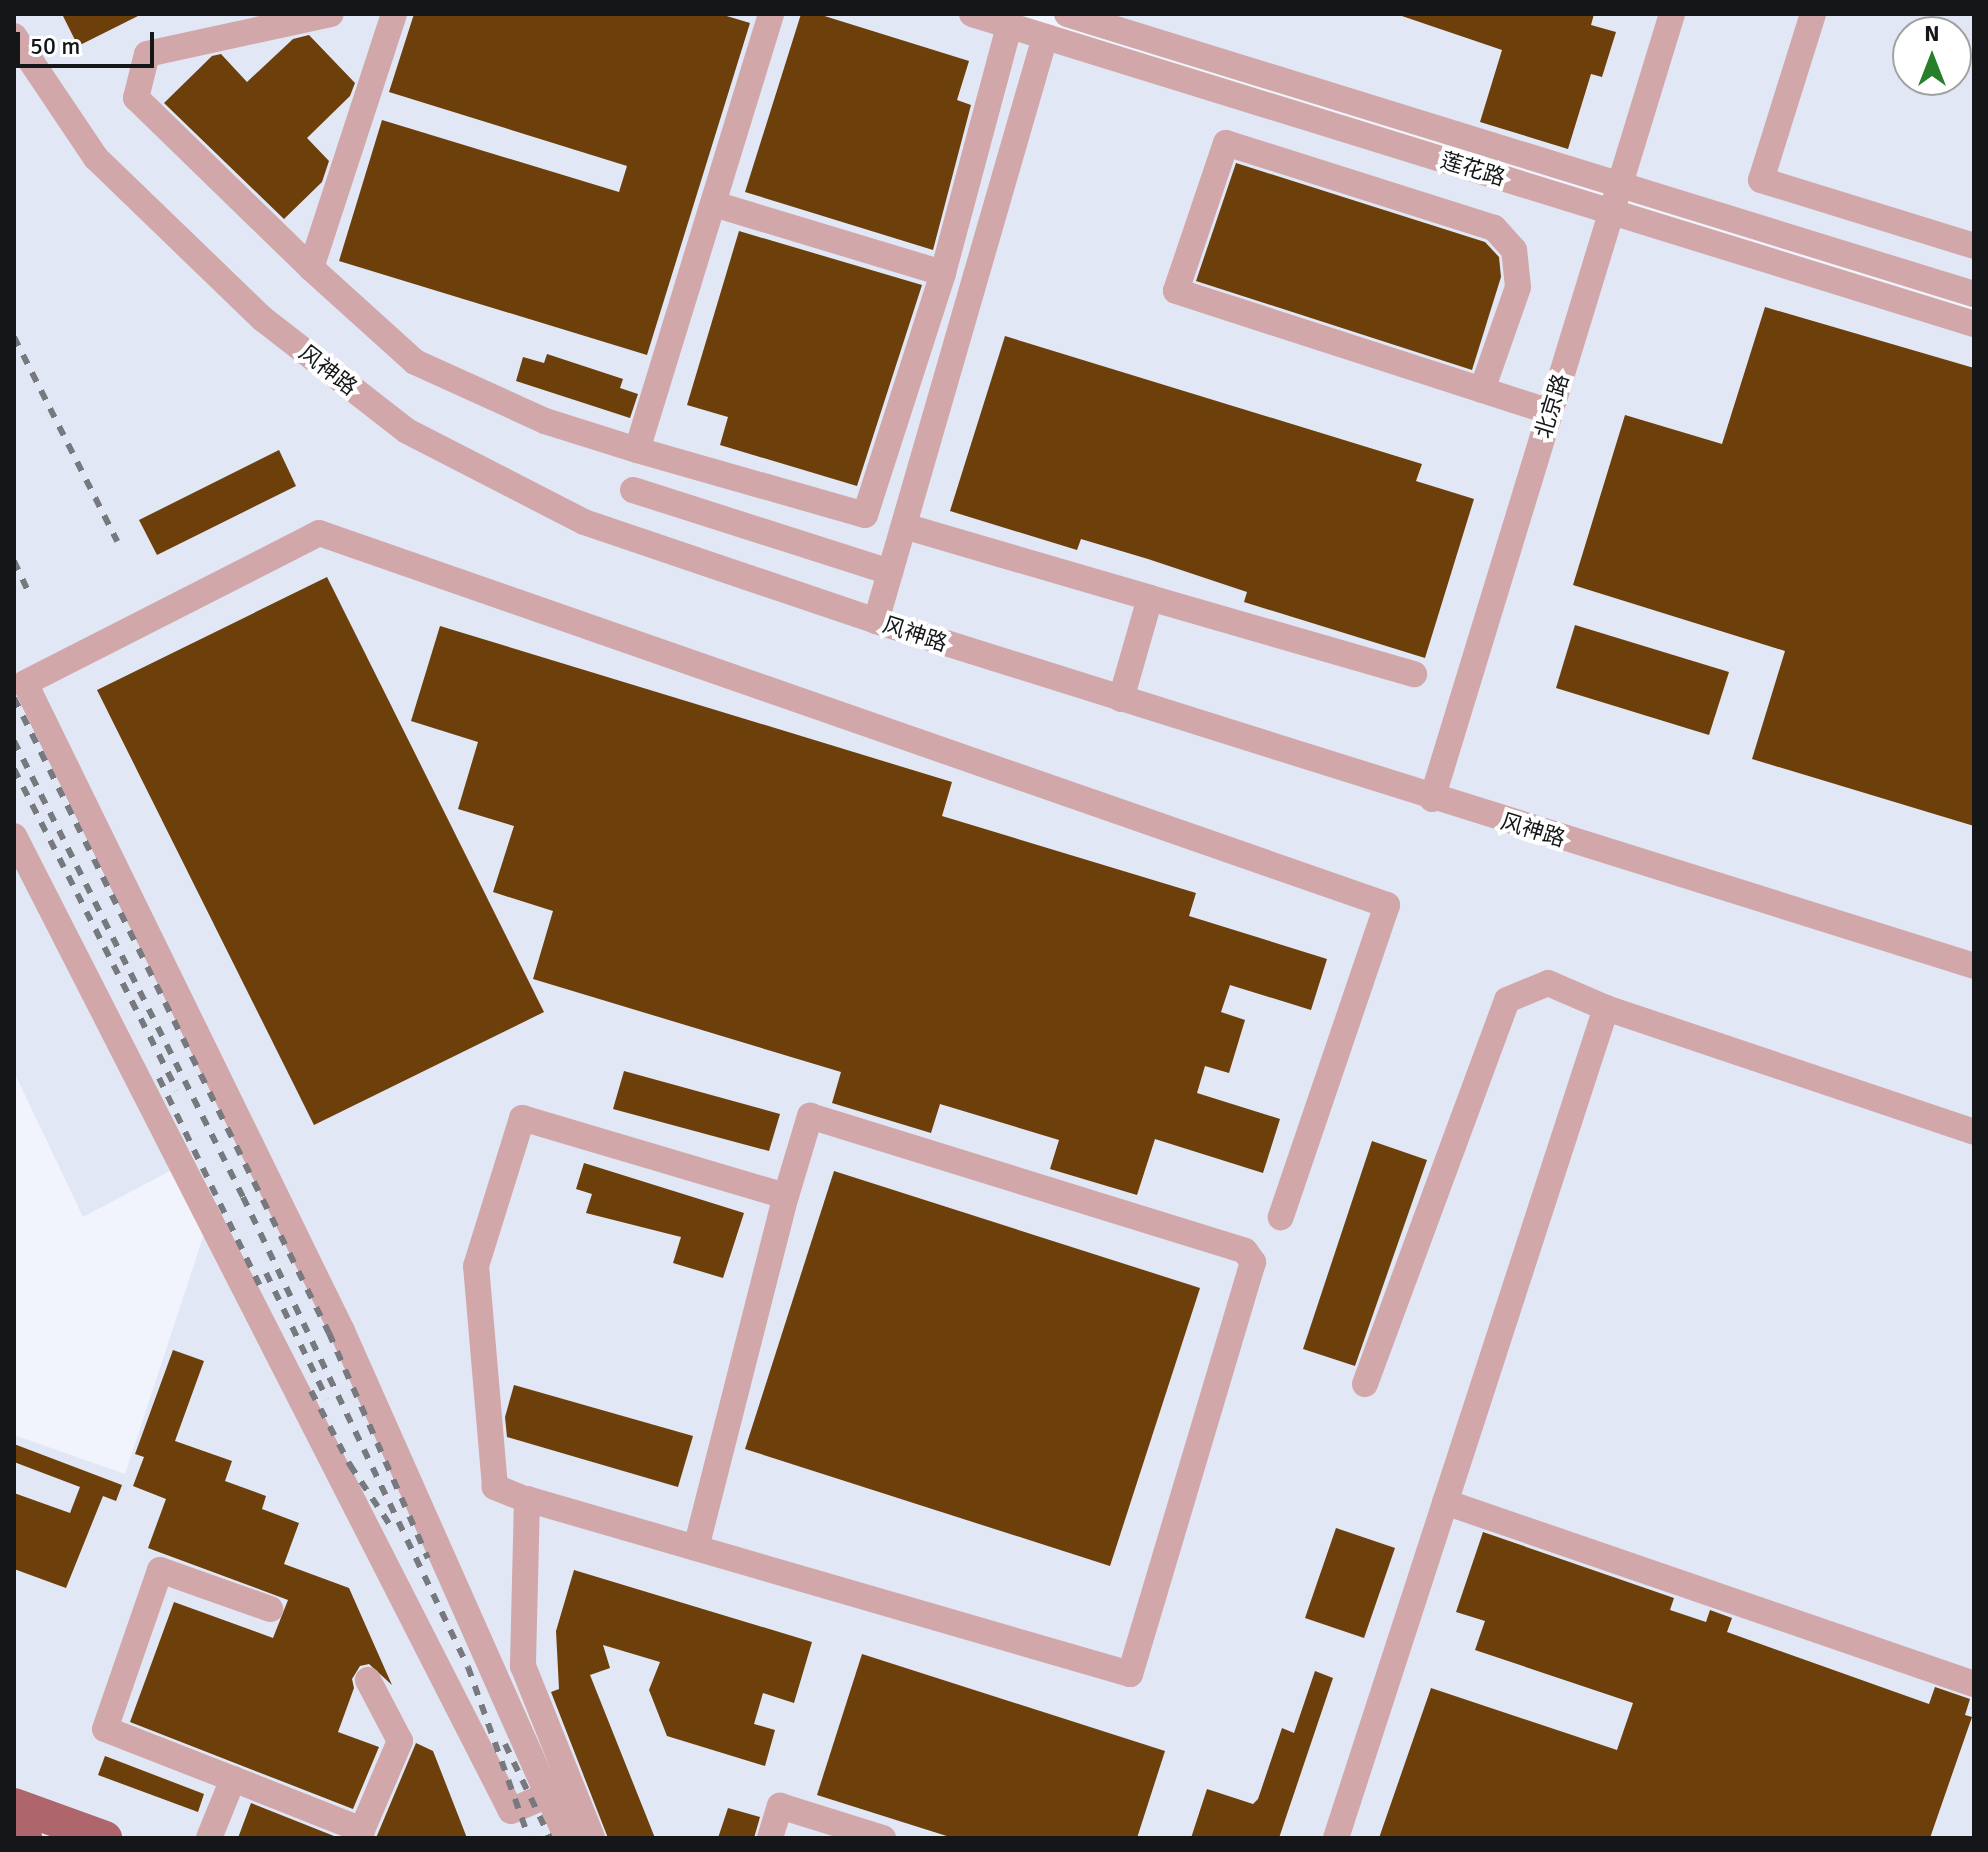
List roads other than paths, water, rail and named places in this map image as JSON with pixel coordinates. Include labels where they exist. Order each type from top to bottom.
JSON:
[{"type":"main road","points":[[14,1805],[105,1838]]},
{"type":"main road","points":[[14,1834],[25,1838]]},
{"type":"street","points":[[331,14],[147,54],[136,98],[311,268],[415,362],[545,421],[865,515],[943,273],[1009,26]]},
{"type":"street","points":[[311,268],[394,14]]},
{"type":"street","points":[[637,450],[771,14]]},
{"type":"street","name":"莲花路","points":[[972,14],[1974,324]]},
{"type":"street","name":"莲花路","points":[[1067,14],[1974,294]]},
{"type":"street","name":"北京路","points":[[1432,799],[1672,14]]},
{"type":"street","points":[[1813,14],[1761,180],[1974,246]]},
{"type":"street","name":"风神路","points":[[14,36],[96,158],[263,319],[407,431],[584,522],[876,621],[1432,799],[1974,966]]},
{"type":"street","points":[[876,621],[1045,37]]},
{"type":"street","points":[[1482,390],[1518,287],[1514,250],[1494,228],[1226,143],[1176,291],[1482,390],[1550,412]]},
{"type":"street","points":[[714,204],[943,273]]},
{"type":"street","points":[[633,490],[890,572]]},
{"type":"street","points":[[904,526],[1414,674]]},
{"type":"street","points":[[567,1838],[342,1331],[25,683],[319,533],[1387,905],[1281,1217]]},
{"type":"street","points":[[1121,699],[1150,598]]},
{"type":"street","points":[[14,836],[511,1811],[550,1794]]},
{"type":"street","points":[[1365,1384],[1507,1000],[1548,983],[1606,1008],[1974,1132]]},
{"type":"street","points":[[1336,1838],[1606,1008]]},
{"type":"street","points":[[696,1548],[786,1196],[810,1116],[1245,1251],[1253,1262],[1252,1279],[1130,1674],[527,1500],[495,1487],[476,1266],[522,1118],[786,1196]]},
{"type":"street","points":[[527,1500],[523,1666],[592,1838]]},
{"type":"street","points":[[1445,1502],[1974,1684]]},
{"type":"street","points":[[270,1609],[160,1570],[105,1729],[362,1830],[400,1741],[368,1680]]},
{"type":"street","points":[[209,1838],[233,1779]]},
{"type":"street","points":[[770,1838],[780,1806],[883,1838]]},
{"type":"railway","points":[[14,337],[117,541]]},
{"type":"railway","points":[[14,561],[29,593]]},
{"type":"railway","points":[[14,698],[329,1333],[428,1558]]},
{"type":"railway","points":[[14,741],[243,1197],[468,1667],[529,1838]]},
{"type":"railway","points":[[14,769],[177,1090]]},
{"type":"railway","points":[[159,1078],[264,1294]]},
{"type":"railway","points":[[266,1273],[327,1399]]},
{"type":"railway","points":[[311,1391],[350,1465],[392,1528]]},
{"type":"railway","points":[[505,1744],[550,1838]]}]
